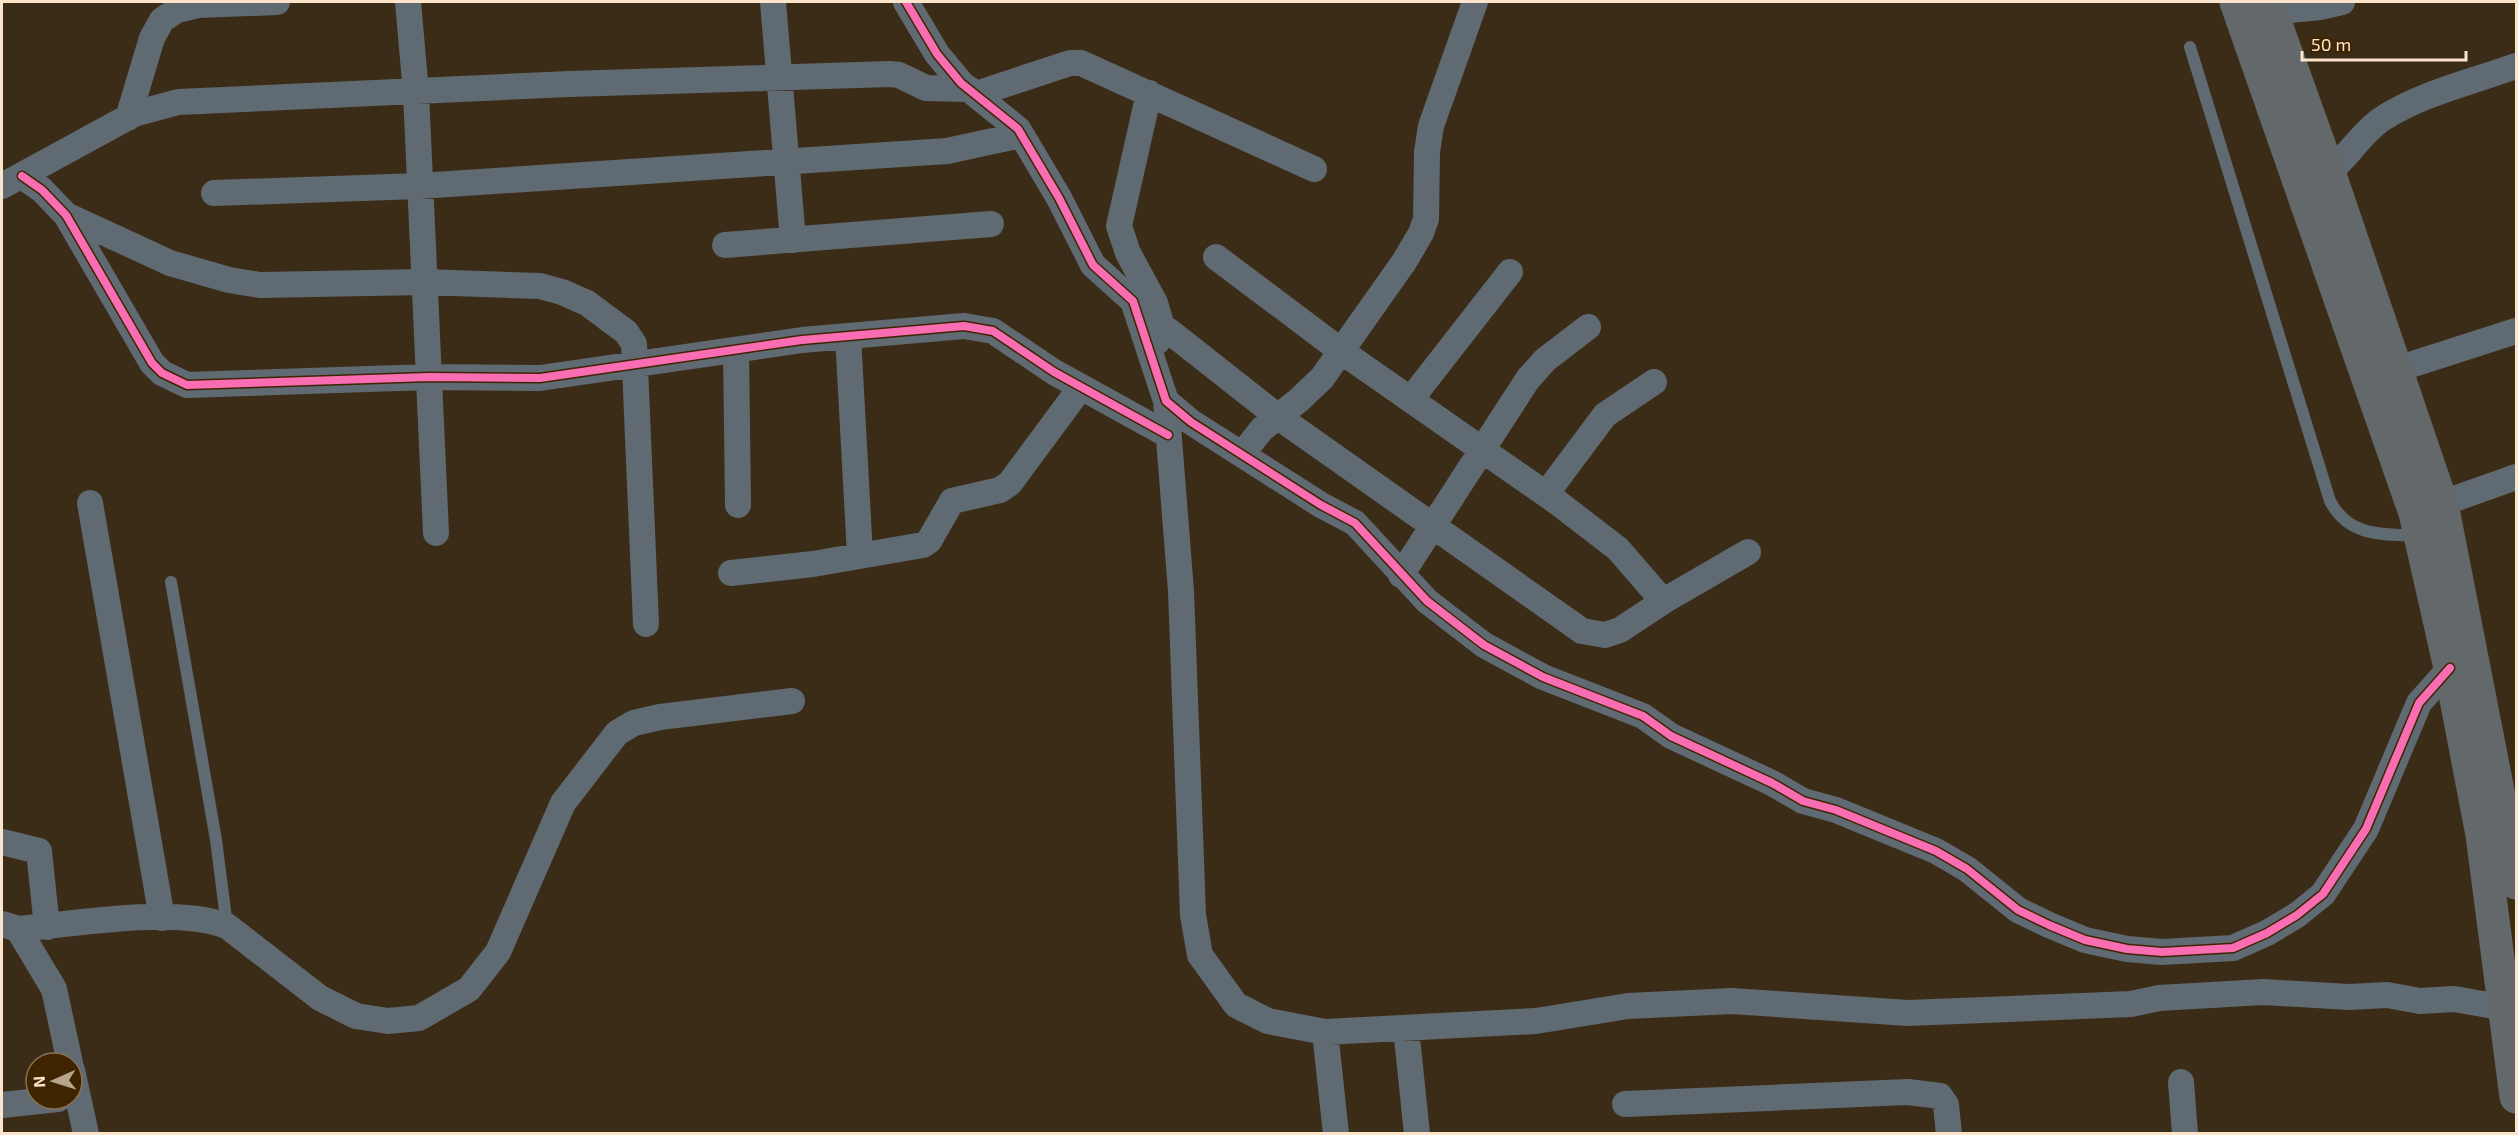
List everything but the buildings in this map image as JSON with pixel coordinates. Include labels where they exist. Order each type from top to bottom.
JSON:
[{"type":"main road","points":[[2236,2],[2383,374]]},
{"type":"main road","points":[[2270,7],[2330,172],[2383,374],[2425,518],[2515,863]]},
{"type":"main road","points":[[2425,518],[2450,668],[2482,835],[2517,1097]]},
{"type":"street","points":[[128,118],[152,38],[162,20],[177,10],[198,5],[277,2]]},
{"type":"street","points":[[408,2],[416,93],[436,533]]},
{"type":"street","points":[[773,2],[793,240]]},
{"type":"street","points":[[906,2],[937,54],[972,91],[1021,135],[1059,198],[1093,265],[1133,301],[1166,401],[1181,591],[1193,915],[1200,955],[1236,1005],[1268,1021],[1325,1032],[1536,1021],[1628,1006],[1732,1001],[1908,1013],[2131,1004],[2159,998],[2263,992],[2349,997],[2387,995],[2420,1001],[2454,999],[2506,1008]]},
{"type":"street","points":[[1243,453],[1262,429],[1299,400],[1322,378],[1404,262],[1426,219],[1427,152],[1431,126],[1475,2]]},
{"type":"street","points":[[2270,7],[2320,7],[2342,2]]},
{"type":"street","points":[[12,181],[128,118],[177,102],[416,93],[569,84],[890,74],[900,75],[926,88],[972,91],[1070,63],[1081,63],[1314,169]]},
{"type":"street","points":[[2330,172],[2355,142],[2380,120],[2400,109],[2517,66]]},
{"type":"street","points":[[1149,93],[1119,226],[1128,253],[1155,303],[1159,327],[1153,363]]},
{"type":"street","points":[[214,193],[419,186],[947,152],[1021,135]]},
{"type":"street","points":[[12,181],[42,190],[66,215],[152,363],[174,381],[187,385],[429,377],[540,378],[848,336],[964,326],[979,327],[1001,336],[1081,387],[1168,435]]},
{"type":"street","points":[[66,215],[170,263],[229,280],[260,285],[424,282],[540,286],[562,292],[587,303],[626,332],[634,344],[637,364],[646,624]]},
{"type":"street","points":[[725,245],[991,224]]},
{"type":"street","points":[[1216,257],[1341,351],[1546,494],[1618,549],[1663,601]]},
{"type":"street","points":[[1411,399],[1510,272]]},
{"type":"street","points":[[1159,327],[1169,331],[1277,416],[1587,633],[1605,635],[1620,630],[1663,601],[1748,552]]},
{"type":"street","points":[[1401,575],[1528,379],[1545,360],[1588,327]]},
{"type":"street","points":[[2383,374],[2517,331]]},
{"type":"street","points":[[848,336],[860,555]]},
{"type":"street","points":[[736,350],[738,505]]},
{"type":"street","points":[[1546,494],[1605,415],[1654,382]]},
{"type":"street","points":[[731,573],[923,545],[936,533],[952,501],[1000,490],[1010,483],[1081,387]]},
{"type":"street","points":[[1166,401],[1191,422],[1243,453],[1321,505],[1355,523],[1427,601],[1484,645],[1543,677],[1643,716],[1671,736],[1761,778],[1803,801],[1836,810],[1936,851],[1967,869],[2018,910],[2049,925],[2085,940],[2127,949],[2162,952],[2233,948],[2268,933],[2323,894],[2366,829],[2419,703],[2450,668]]},
{"type":"street","points":[[2425,518],[2517,477]]},
{"type":"street","points":[[90,502],[162,918]]},
{"type":"street","points":[[10,927],[47,927],[162,918],[201,920],[226,926],[320,998],[356,1016],[388,1021],[419,1018],[469,989],[498,952],[563,802],[617,733],[634,723],[660,717],[792,701]]},
{"type":"street","points":[[2,842],[33,847],[39,851],[47,927]]},
{"type":"street","points":[[10,927],[54,989],[67,1051]]},
{"type":"street","points":[[1406,1028],[1417,1134]]},
{"type":"street","points":[[1325,1032],[1336,1134]]},
{"type":"street","points":[[2181,1082],[2185,1134]]},
{"type":"street","points":[[1625,1104],[1929,1093],[1940,1096],[1946,1105],[1949,1134]]},
{"type":"street","points":[[2,1105],[24,1103]]},
{"type":"street","points":[[75,1111],[86,1134]]},
{"type":"lane","points":[[2190,46],[2330,501],[2338,515],[2354,527],[2375,533],[2425,518]]},
{"type":"lane","points":[[171,582],[216,840],[226,926]]},
{"type":"cycle path","points":[[906,2],[937,54],[961,83],[1018,129],[1059,198],[1093,265],[1133,301],[1166,401],[1191,422],[1321,505],[1355,523],[1427,601],[1484,645],[1543,677],[1643,716],[1671,736],[1772,783],[1803,801],[1836,810],[1936,851],[1967,869],[2018,910],[2049,925],[2085,940],[2127,949],[2162,952],[2233,948],[2267,933],[2297,915],[2323,894],[2366,829],[2419,703],[2450,668]]},
{"type":"cycle path","points":[[22,176],[42,190],[66,215],[152,363],[162,373],[187,385],[429,377],[540,378],[802,340],[964,326],[993,331],[1054,372],[1168,435]]}]
